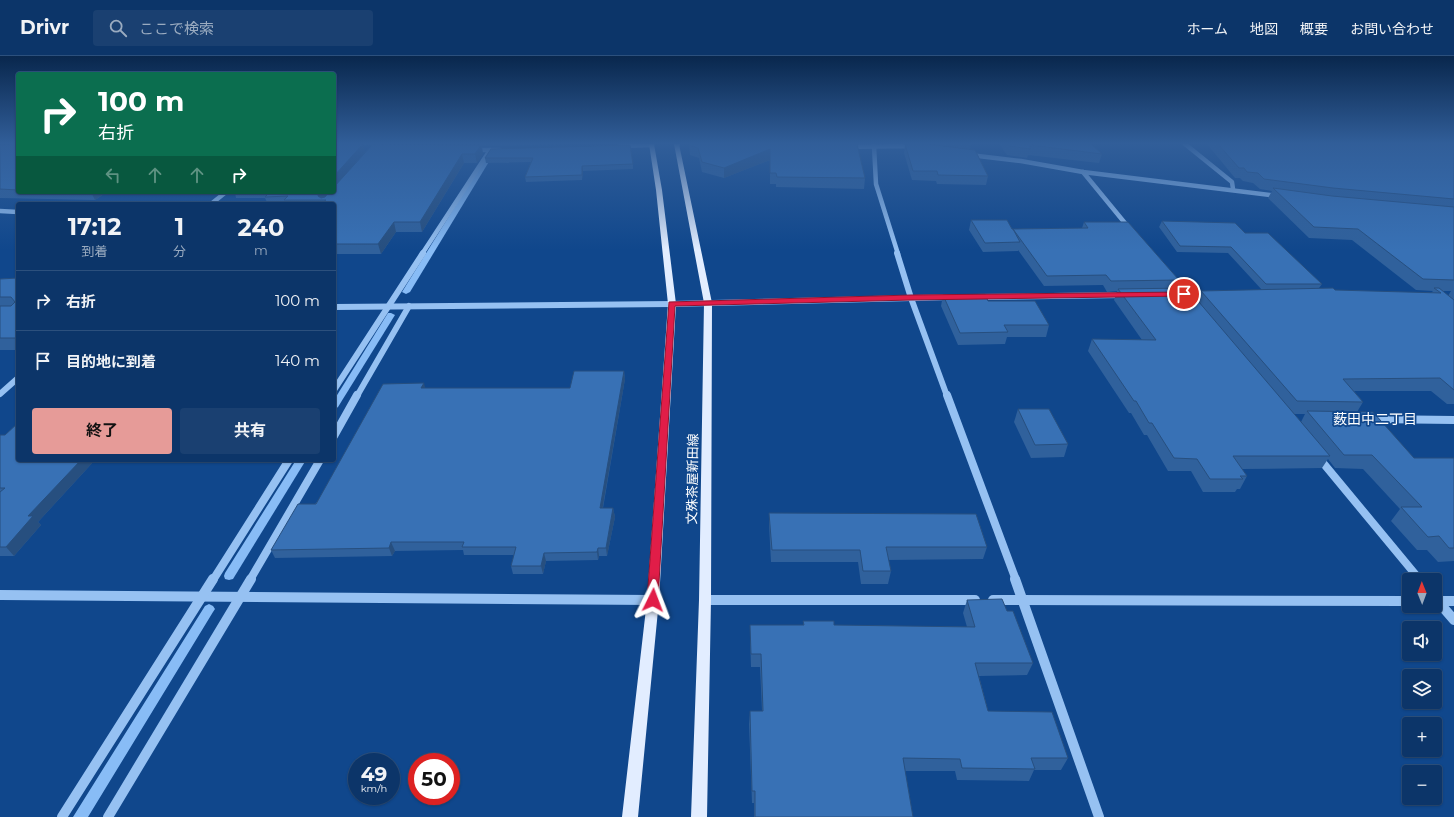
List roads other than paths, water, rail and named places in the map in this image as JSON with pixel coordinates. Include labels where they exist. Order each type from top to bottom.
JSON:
[{"type":"main road","points":[[630,817],[653,600],[672,304],[657,180]]},
{"type":"main road","name":"文殊茶屋新田線","points":[[684,180],[708,303],[705,600],[698,817]]},
{"type":"street","points":[[336,387],[471,180]]},
{"type":"street","points":[[876,180],[876,184],[911,298],[1023,600],[1099,817]]},
{"type":"street","points":[[1089,180],[1133,233]]},
{"type":"street","points":[[1149,180],[1288,197]]},
{"type":"street","points":[[1229,180],[1232,182],[1233,189]]},
{"type":"street","points":[[214,202],[224,194]]},
{"type":"street","points":[[0,211],[16,212]]},
{"type":"street","points":[[0,216],[8,211]]},
{"type":"street","points":[[1178,288],[1183,296],[1215,294]]},
{"type":"street","points":[[966,297],[1129,295]]},
{"type":"street","points":[[336,308],[672,304],[958,297]]},
{"type":"street","points":[[336,433],[409,306]]},
{"type":"street","points":[[0,394],[16,380]]},
{"type":"street","points":[[1367,420],[1454,420]]},
{"type":"street","points":[[1312,449],[1414,573]]},
{"type":"street","points":[[62,817],[288,462]]},
{"type":"street","points":[[108,817],[241,596],[319,462]]},
{"type":"street","points":[[0,595],[653,600]]},
{"type":"street","points":[[705,600],[1402,601]]},
{"type":"street","points":[[1442,600],[1454,601]]},
{"type":"street","points":[[1442,607],[1454,620]]},
{"type":"waterway","points":[[406,292],[475,180]]},
{"type":"waterway","points":[[336,404],[391,315]]},
{"type":"waterway","points":[[229,576],[300,462]]},
{"type":"waterway","points":[[80,817],[209,609]]},
{"type":"district","name":"薮田中二丁目","points":[[1375,419]]}]
